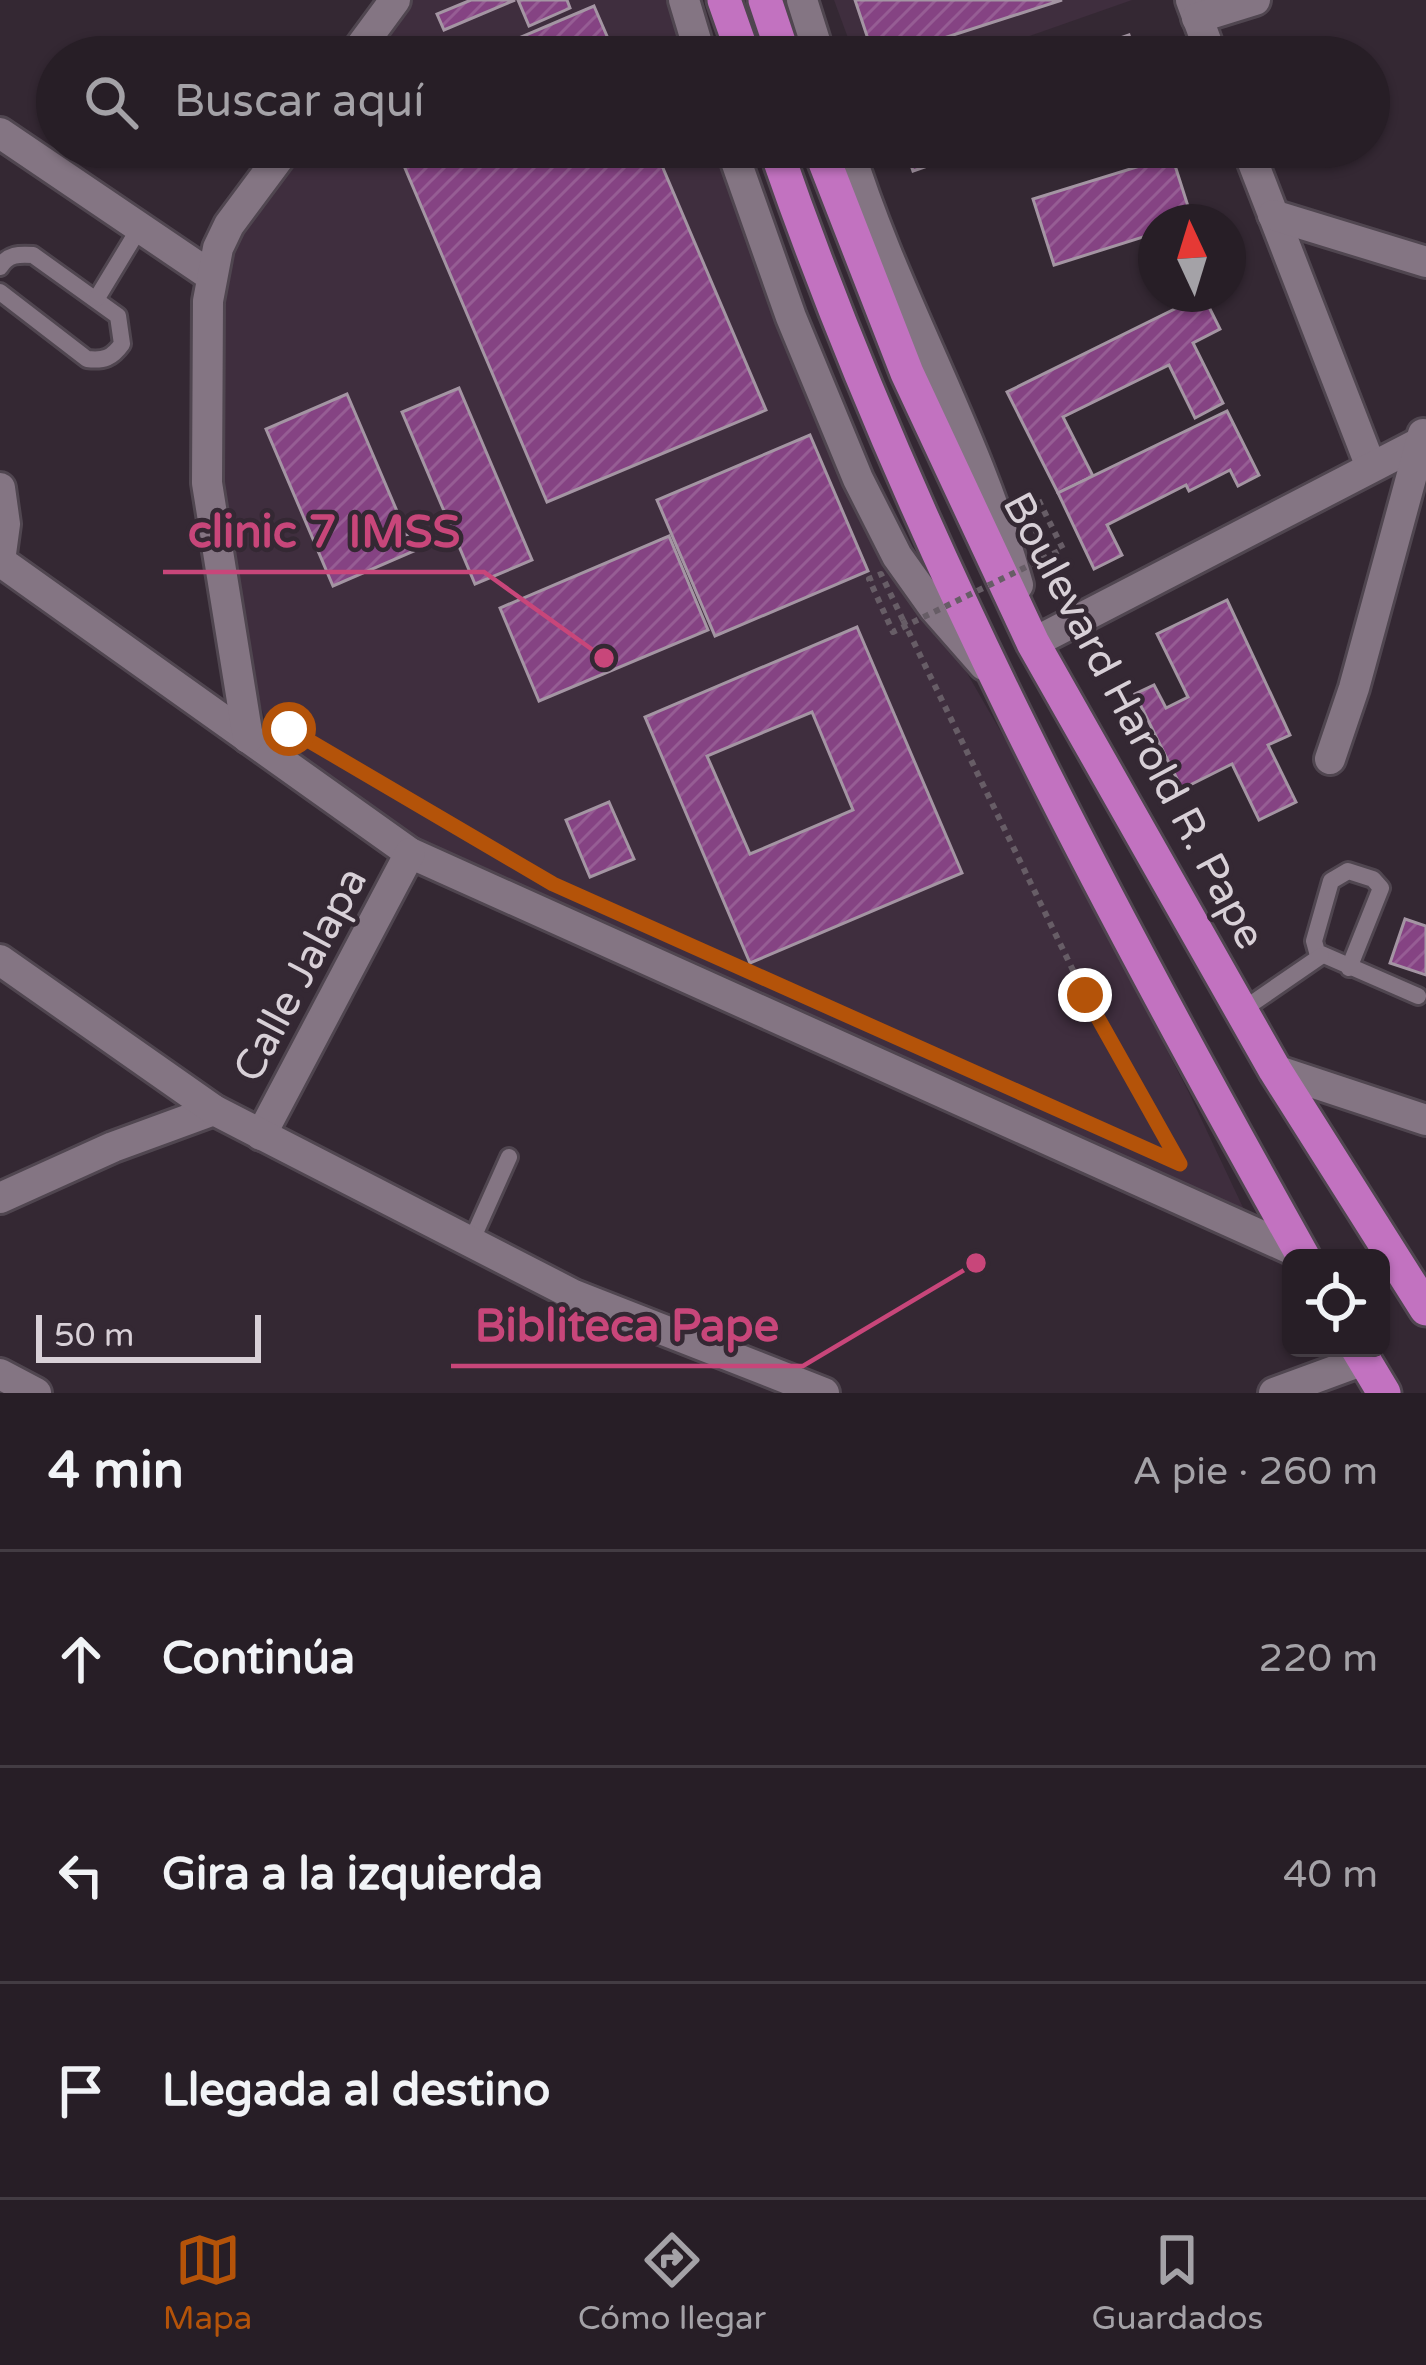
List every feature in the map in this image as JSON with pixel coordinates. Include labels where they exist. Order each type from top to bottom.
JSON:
[{"type":"highway","points":[[724,0],[737,36]]},
{"type":"highway","points":[[766,0],[777,36]]},
{"type":"highway","points":[[783,168],[917,508],[991,674],[1299,1249]]},
{"type":"highway","name":"Boulevard Harold R. Pape","points":[[827,168],[907,373],[1033,643],[1275,1070],[1426,1309]]},
{"type":"highway","points":[[1362,1357],[1384,1393]]},
{"type":"street","points":[[368,36],[395,0]]},
{"type":"street","points":[[684,0],[695,36]]},
{"type":"street","points":[[802,0],[813,36]]},
{"type":"street","points":[[1194,9],[1255,0]]},
{"type":"street","points":[[0,133],[36,157]]},
{"type":"street","points":[[52,168],[210,275]]},
{"type":"street","points":[[248,738],[207,483],[210,275],[229,225],[271,168]]},
{"type":"street","points":[[738,168],[791,317],[858,479],[897,556],[991,674]]},
{"type":"street","points":[[856,168],[976,463],[1010,557],[1033,643],[1371,467],[1423,432]]},
{"type":"street","points":[[1254,168],[1371,467]]},
{"type":"street","points":[[1273,215],[1426,262]]},
{"type":"street","points":[[1330,759],[1354,688],[1423,432]]},
{"type":"street","points":[[0,488],[4,524],[0,561],[410,853],[1287,1249]]},
{"type":"street","name":"Calle Jalapa","points":[[261,1135],[410,853]]},
{"type":"street","points":[[0,960],[214,1110],[261,1135],[574,1295],[824,1393]]},
{"type":"street","points":[[1275,1070],[1426,1120]]},
{"type":"street","points":[[0,1198],[113,1147],[214,1110]]},
{"type":"street","points":[[1274,1393],[1353,1357]]},
{"type":"street","points":[[0,1374],[35,1393]]},
{"type":"lane","points":[[97,298],[140,227]]},
{"type":"lane","points":[[0,266],[19,254],[33,256],[118,316],[122,344],[114,356],[87,359],[0,292]]},
{"type":"lane","points":[[1349,968],[1381,888],[1355,872],[1335,876],[1314,940],[1322,956],[1349,968],[1418,996]]},
{"type":"lane","points":[[1241,1011],[1322,956]]},
{"type":"lane","points":[[470,1242],[509,1156]]},
{"type":"path","points":[[1045,553],[1025,505],[1038,499],[1063,549],[893,632],[869,579],[881,574],[903,620],[1085,995],[1180,1164],[1158,1154]]},
{"type":"path","points":[[309,741],[553,884]]},
{"type":"shaded area","points":[[409,0],[685,0],[696,36],[381,36]]},
{"type":"shaded area","points":[[834,0],[1132,0],[1030,36],[847,36]]},
{"type":"shaded area","points":[[283,168],[739,168],[764,242],[944,633],[1013,753],[1189,1093],[1247,1216],[413,840],[296,762],[267,724],[252,682],[221,459],[223,261]]},
{"type":"building","points":[[471,0],[515,0],[444,30],[437,14]]},
{"type":"building","points":[[518,0],[567,0],[570,8],[529,26]]},
{"type":"building","points":[[855,0],[1062,0],[950,36],[867,36]]},
{"type":"building","points":[[594,6],[607,36],[523,36]]},
{"type":"building","points":[[405,168],[663,168],[766,410],[547,502]]},
{"type":"building","points":[[1133,168],[1176,168],[1187,204],[1138,204],[1138,239],[1054,265],[1033,199]]},
{"type":"building","points":[[1169,312],[1212,312],[1220,329],[1193,343],[1223,403],[1195,418],[1169,365],[1063,417],[1093,476],[1058,493],[1007,392]]},
{"type":"building","points":[[459,388],[532,560],[475,584],[402,412]]},
{"type":"building","points":[[347,394],[414,551],[333,586],[266,429]]},
{"type":"building","points":[[1227,411],[1259,475],[1238,486],[1230,470],[1189,491],[1186,485],[1107,525],[1122,555],[1094,569],[1058,493]]},
{"type":"building","points":[[810,435],[868,571],[715,636],[657,500]]},
{"type":"building","points":[[669,536],[708,630],[539,701],[500,608]]},
{"type":"building","points":[[1227,600],[1290,735],[1268,745],[1296,802],[1259,820],[1232,764],[1182,789],[1135,694],[1154,685],[1166,708],[1188,697],[1157,634]]},
{"type":"building","points":[[857,627],[962,873],[750,963],[645,717]],"holes":[[[812,712],[853,810],[750,854],[707,756]]]},
{"type":"building","points":[[609,802],[634,859],[590,877],[566,820]]},
{"type":"building","points":[[1405,919],[1426,926],[1426,975],[1390,963]]},
{"type":"place","name":"clinic 7 IMSS","points":[[604,658]]},
{"type":"place","name":"Bibliteca Pape","points":[[976,1263]]},
{"type":"route","points":[[289,729],[553,884],[1180,1164],[1085,995]]}]
